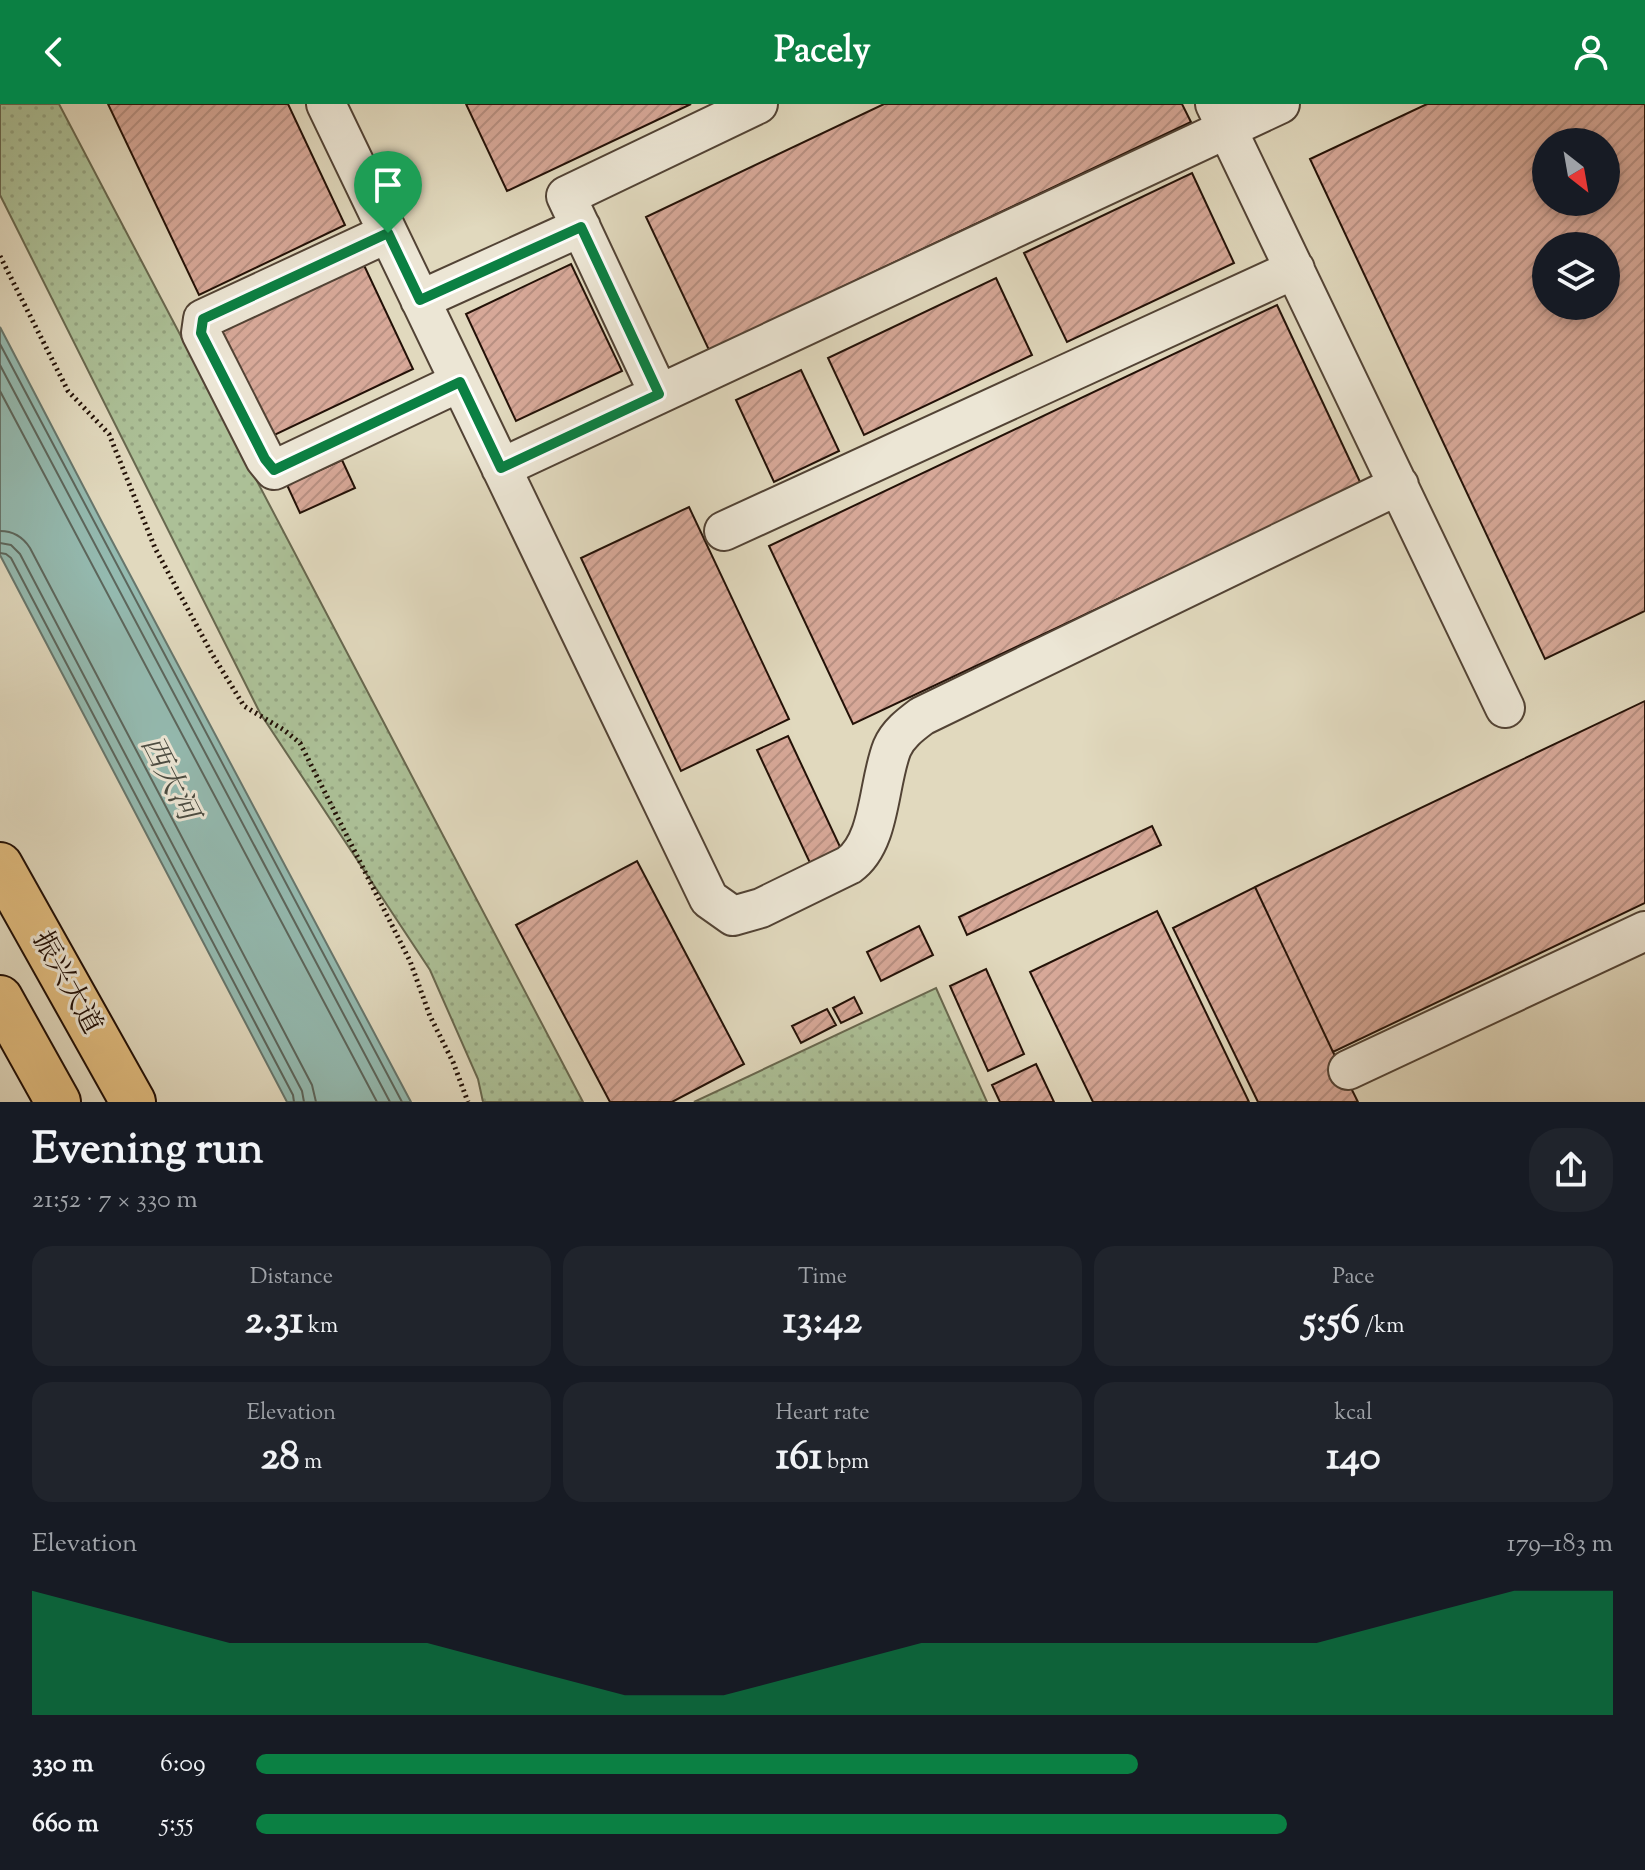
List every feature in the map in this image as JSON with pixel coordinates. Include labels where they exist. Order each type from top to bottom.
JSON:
[{"type":"main road","name":"振兴大道","points":[[0,865],[133,1102]]},
{"type":"main road","points":[[0,998],[58,1102]]},
{"type":"lane","points":[[326,104],[709,899],[733,916],[761,908],[857,860],[869,839],[893,747],[907,727],[922,716],[1399,485]]},
{"type":"lane","points":[[659,394],[566,196],[758,104]]},
{"type":"lane","points":[[501,468],[659,394],[1221,116],[1280,104]]},
{"type":"lane","points":[[1221,116],[1505,708]]},
{"type":"lane","points":[[420,300],[581,227]]},
{"type":"lane","points":[[388,233],[203,319],[201,333],[265,459],[274,470],[460,382]]},
{"type":"lane","points":[[724,531],[1295,269]]},
{"type":"lane","points":[[1348,1070],[1645,931]]},
{"type":"path","points":[[0,256],[68,391],[109,434],[155,548],[244,706],[300,743],[410,961],[430,1016],[453,1062],[468,1102]]},
{"type":"green space","points":[[0,104],[59,104],[583,1102],[483,1102],[478,1079],[430,970],[260,713],[0,195]]},
{"type":"green space","points":[[936,988],[987,1102],[694,1102]]},
{"type":"water","name":"西大河","points":[[0,327],[411,1102],[287,1102],[0,555]]},
{"type":"building","points":[[108,104],[288,104],[345,225],[199,295]]},
{"type":"building","points":[[466,104],[691,104],[507,191]]},
{"type":"building","points":[[884,104],[1182,104],[1191,122],[709,350],[646,217]]},
{"type":"building","points":[[1427,104],[1645,104],[1645,611],[1545,659],[1310,159]]},
{"type":"building","points":[[1192,173],[1234,263],[1067,342],[1024,253]]},
{"type":"building","points":[[362,261],[413,369],[266,439],[215,330]]},
{"type":"building","points":[[571,264],[622,371],[516,421],[466,314]]},
{"type":"building","points":[[996,278],[1032,355],[864,435],[828,358]]},
{"type":"building","points":[[1277,305],[1361,484],[853,724],[769,546]]},
{"type":"building","points":[[801,370],[839,451],[774,482],[736,400]]},
{"type":"building","points":[[342,460],[355,488],[300,513],[287,485]]},
{"type":"building","points":[[689,507],[789,719],[681,771],[581,558]]},
{"type":"building","points":[[1645,701],[1645,903],[1333,1052],[1255,887]]},
{"type":"building","points":[[788,736],[842,851],[811,865],[757,750]]},
{"type":"building","points":[[1152,826],[1161,845],[967,935],[959,917]]},
{"type":"building","points":[[637,861],[744,1064],[672,1102],[610,1102],[516,925]]},
{"type":"building","points":[[1255,887],[1358,1102],[1258,1102],[1173,928]]},
{"type":"building","points":[[1157,911],[1249,1102],[1093,1102],[1030,972]]},
{"type":"building","points":[[919,926],[933,955],[881,981],[867,952]]},
{"type":"building","points":[[986,969],[1024,1054],[988,1071],[950,986]]},
{"type":"building","points":[[854,997],[862,1013],[841,1023],[833,1008]]},
{"type":"building","points":[[827,1009],[836,1025],[801,1043],[792,1026]]},
{"type":"building","points":[[1036,1064],[1054,1102],[1000,1102],[992,1085]]},
{"type":"route","points":[[581,227],[659,394],[501,468],[460,382],[274,470],[265,459],[201,333],[203,319],[388,233],[420,300],[581,227]]}]
